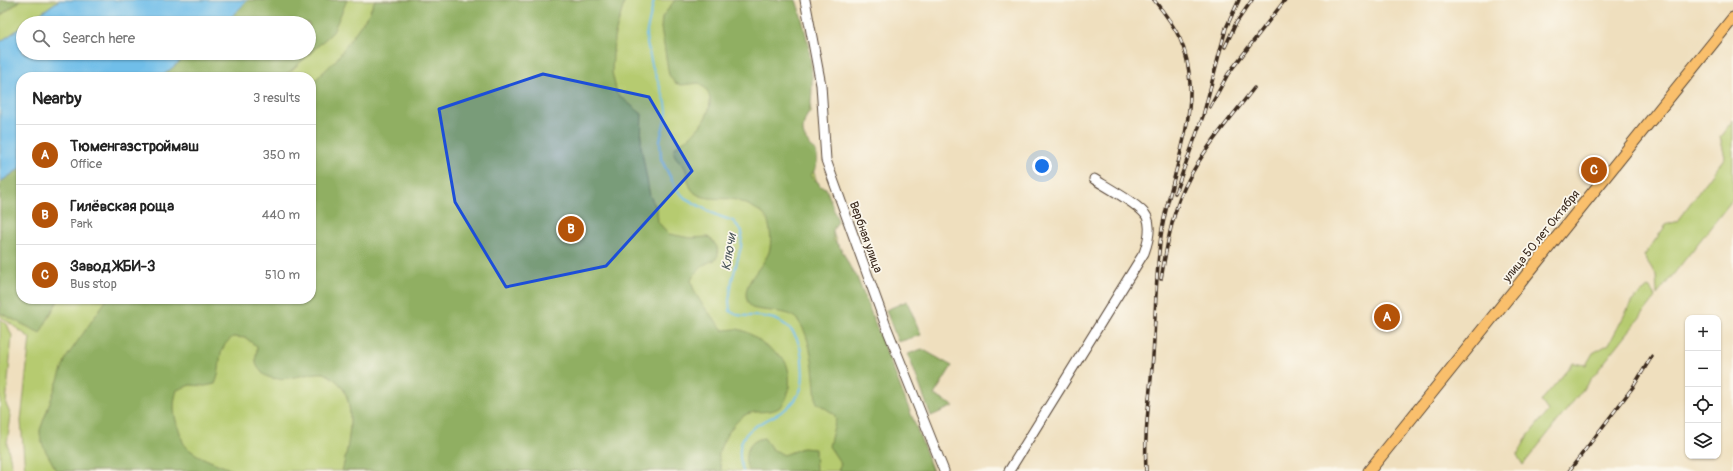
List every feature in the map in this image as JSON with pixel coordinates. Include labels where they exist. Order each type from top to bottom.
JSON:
[{"type":"main road","name":"улица 50 лет Октября","points":[[1369,471],[1733,18]]},
{"type":"street","name":"Вербная улица","points":[[806,0],[821,85],[826,160],[886,326],[944,471]]},
{"type":"street","points":[[1009,471],[1144,253],[1150,237],[1147,216],[1134,204],[1094,179]]},
{"type":"highlighted area","points":[[543,74],[649,97],[692,171],[606,266],[506,287],[455,202],[439,109]]},
{"type":"green space","points":[[0,0],[21,0],[0,16]]},
{"type":"green space","points":[[21,0],[59,0],[37,16],[16,16],[16,31],[0,42],[0,16]]},
{"type":"green space","points":[[248,0],[347,0],[333,32],[316,48],[316,16],[232,16]]},
{"type":"green space","points":[[253,0],[790,0],[805,45],[811,112],[798,123],[843,263],[933,471],[25,471],[21,421],[30,338],[0,316],[0,194],[16,274],[16,304],[316,304],[316,72],[200,72],[269,60],[316,60],[316,16],[292,16]]},
{"type":"green space","points":[[375,0],[625,0],[614,38],[612,72],[617,94],[642,114],[641,146],[650,196],[657,209],[658,222],[669,234],[690,238],[708,237],[713,241],[717,247],[718,255],[715,260],[701,267],[691,280],[696,294],[723,330],[739,329],[751,334],[764,345],[777,353],[784,360],[788,368],[789,386],[787,397],[782,405],[774,410],[755,412],[745,415],[735,424],[726,436],[719,453],[722,471],[342,471],[347,448],[350,422],[347,397],[342,387],[334,379],[324,373],[281,379],[265,376],[256,364],[257,347],[246,338],[233,337],[223,347],[218,377],[215,384],[205,386],[190,385],[177,390],[174,407],[177,424],[183,442],[187,447],[206,459],[234,471],[56,471],[41,441],[40,430],[66,358],[104,304],[316,304],[316,79],[336,60],[369,13]]},
{"type":"green space","points":[[675,0],[796,0],[804,25],[811,64],[811,103],[803,132],[806,140],[817,156],[816,166],[811,177],[818,182],[820,186],[826,188],[838,221],[833,230],[833,240],[840,248],[856,275],[926,452],[932,471],[838,471],[841,464],[829,446],[836,419],[834,414],[816,402],[811,354],[804,330],[798,321],[791,315],[752,308],[747,301],[746,293],[751,279],[766,259],[770,250],[771,242],[769,224],[766,218],[756,209],[739,201],[731,199],[707,198],[695,193],[689,184],[685,168],[676,158],[674,153],[676,147],[692,135],[702,123],[709,110],[710,103],[706,89],[699,83],[681,85],[675,83],[669,75],[661,28],[662,17]]},
{"type":"green space","points":[[182,60],[303,60],[289,72],[167,72]]},
{"type":"green space","points":[[1733,120],[1733,199],[1657,295],[1656,275],[1644,256],[1666,225],[1677,221],[1725,157],[1720,137]]},
{"type":"green space","points":[[16,171],[16,304],[56,304],[40,333],[0,313],[0,182]]},
{"type":"green space","points":[[1649,287],[1656,297],[1523,465],[1517,455],[1528,436],[1548,411],[1541,401],[1573,363],[1586,365],[1593,353],[1609,344],[1632,301]]},
{"type":"green space","points":[[907,301],[921,335],[898,342],[886,310]]},
{"type":"green space","points":[[0,319],[7,324],[12,336],[6,404],[11,416],[7,444],[13,471],[0,471]]},
{"type":"green space","points":[[922,349],[952,366],[934,395],[954,406],[931,416],[908,354]]},
{"type":"green space","points":[[764,438],[772,449],[784,455],[802,448],[815,449],[816,471],[749,471],[746,460],[748,450],[750,446],[758,439]]},
{"type":"water","points":[[59,0],[248,0],[232,16],[37,16]]},
{"type":"water","points":[[16,31],[16,60],[182,60],[167,72],[16,72],[16,171],[0,182],[0,42]]},
{"type":"waterway","name":"Ключи","points":[[654,0],[646,35],[652,65],[666,103],[667,112],[660,140],[661,159],[677,190],[685,198],[716,215],[733,221],[742,231],[741,247],[732,280],[729,301],[730,311],[738,315],[772,318],[780,321],[793,332],[797,339],[802,358],[802,387],[793,403],[749,431],[742,440],[740,453],[743,471]]},
{"type":"railway","points":[[1146,471],[1147,428],[1160,245],[1166,211],[1188,120],[1190,102],[1189,71],[1184,49],[1175,29],[1154,0]]},
{"type":"railway","points":[[1175,193],[1203,116],[1226,28],[1239,0]]},
{"type":"railway","points":[[1225,47],[1236,23],[1252,0]]},
{"type":"railway","points":[[1210,107],[1228,74],[1285,0]]},
{"type":"railway","points":[[1161,279],[1174,218],[1180,198],[1187,183],[1203,154],[1254,88]]},
{"type":"railway","points":[[1569,471],[1633,387],[1652,356]]},
{"type":"place","name":"Завод ЖБИ-3","points":[[1594,170]]},
{"type":"place","name":"Гилёвская роща","points":[[571,229]]},
{"type":"place","name":"Тюменгазстроймаш","points":[[1387,317]]}]
